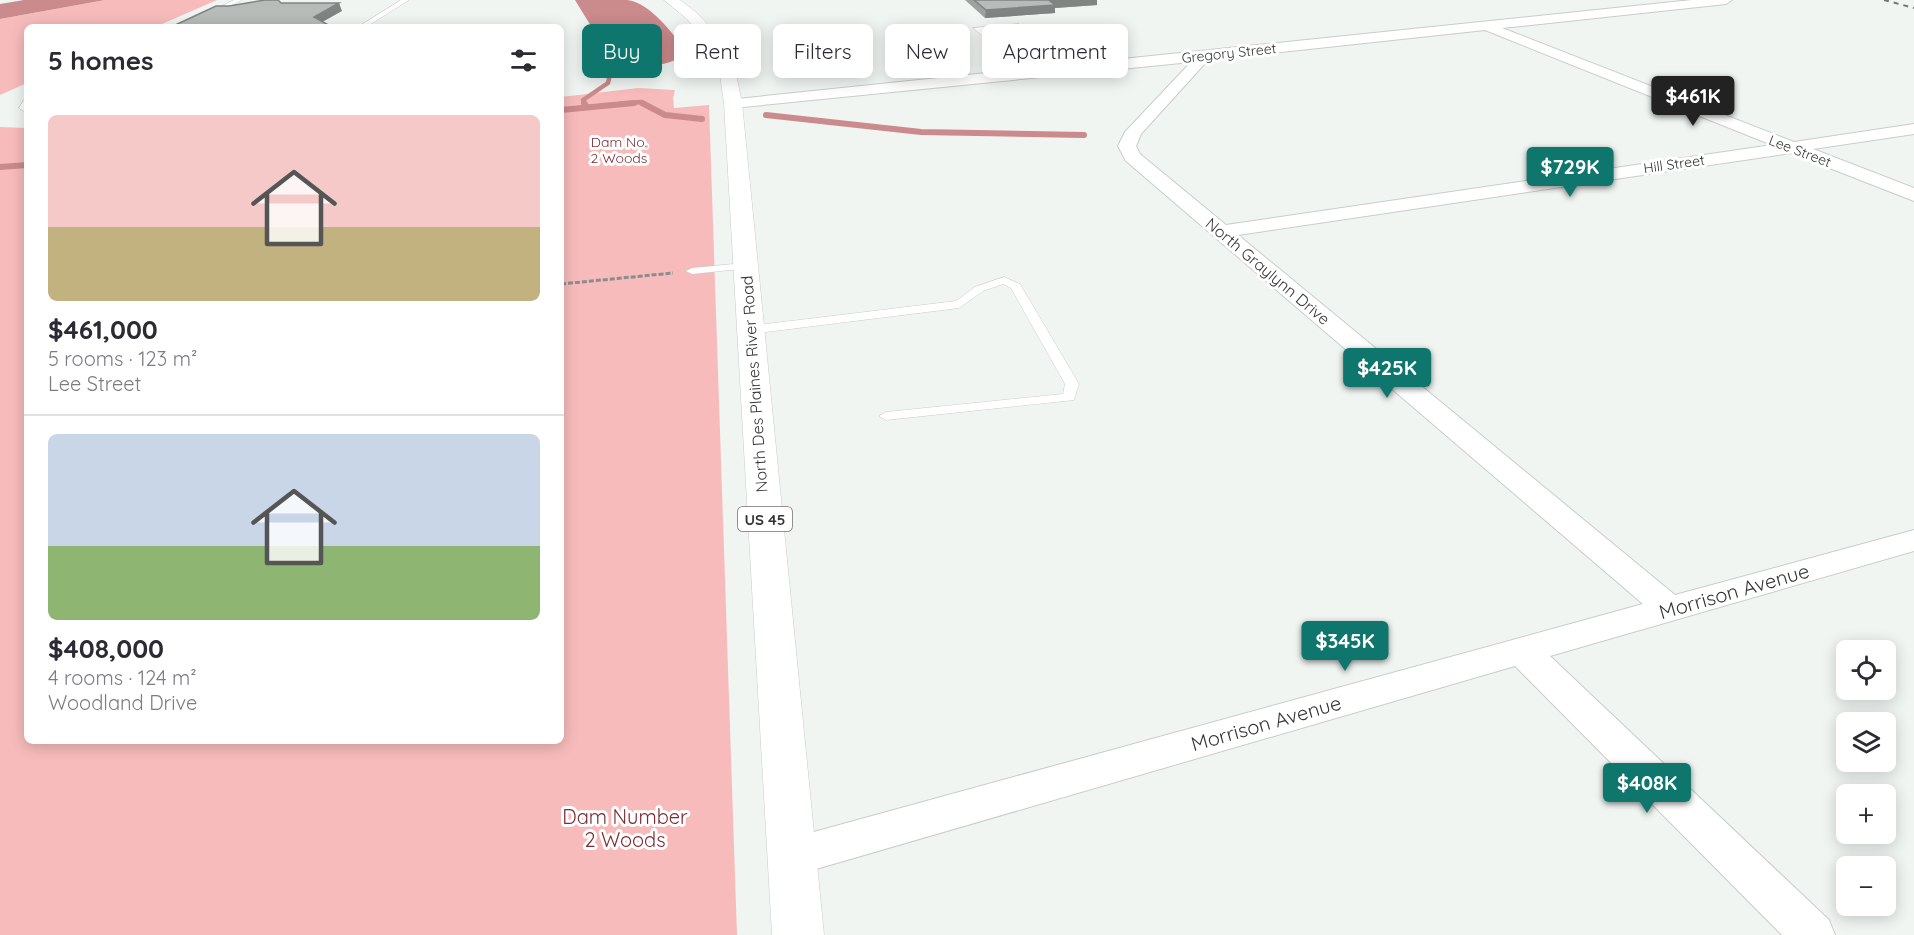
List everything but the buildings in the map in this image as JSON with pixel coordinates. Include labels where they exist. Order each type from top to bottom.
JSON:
[{"type":"main road","name":"North Des Plaines River Road","points":[[671,0],[692,16],[725,53],[733,103],[798,935]]},
{"type":"street","name":"Gregory Street","points":[[1128,63],[1725,0]]},
{"type":"street","name":"Lee Street","points":[[1485,26],[1914,195]]},
{"type":"street","name":"North Graylynn Drive","points":[[1204,56],[1133,132],[1127,146],[1132,157],[1670,609]]},
{"type":"street","name":"Gregory Street","points":[[733,103],[982,77]]},
{"type":"street","name":"Hill Street","points":[[1221,232],[1914,129]]},
{"type":"street","name":"Morrison Avenue","points":[[792,857],[1914,540]]},
{"type":"street","points":[[1522,651],[1813,935]]},
{"type":"lane","points":[[188,24],[239,0]]},
{"type":"lane","points":[[366,24],[406,0]]},
{"type":"lane","points":[[1017,25],[1047,50],[1018,62],[1009,55],[976,28],[1017,25]]},
{"type":"lane","points":[[692,271],[745,266]]},
{"type":"lane","points":[[750,330],[959,304],[979,289],[1004,280],[1016,286],[1072,384],[1069,397],[886,416]]},
{"type":"path","points":[[564,284],[692,271]]},
{"type":"green space","points":[[105,0],[217,0],[162,24],[24,24],[24,84],[0,95],[0,19]]},
{"type":"green space","name":"Dam Number 2 Woods","points":[[638,88],[675,90],[674,108],[709,105],[737,935],[0,935],[0,127],[24,128],[24,744],[564,744],[564,97]]},
{"type":"shaded area","points":[[24,0],[105,0],[0,19],[0,4]]},
{"type":"shaded area","points":[[575,0],[636,2],[653,13],[674,36],[674,60],[662,64],[662,24],[590,24]]},
{"type":"waterway","points":[[585,104],[583,100],[608,83],[609,78]]},
{"type":"waterway","points":[[619,104],[641,102],[645,104]]},
{"type":"waterway","points":[[564,110],[634,103]]},
{"type":"waterway","points":[[642,103],[665,115],[702,119]]},
{"type":"waterway","points":[[766,115],[921,132],[1084,135]]},
{"type":"waterway","points":[[0,167],[24,165]]},
{"type":"railway","points":[[1884,0],[1914,8]]},
{"type":"park label","name":"Dam No. 2 Woods","points":[[619,150]]}]
